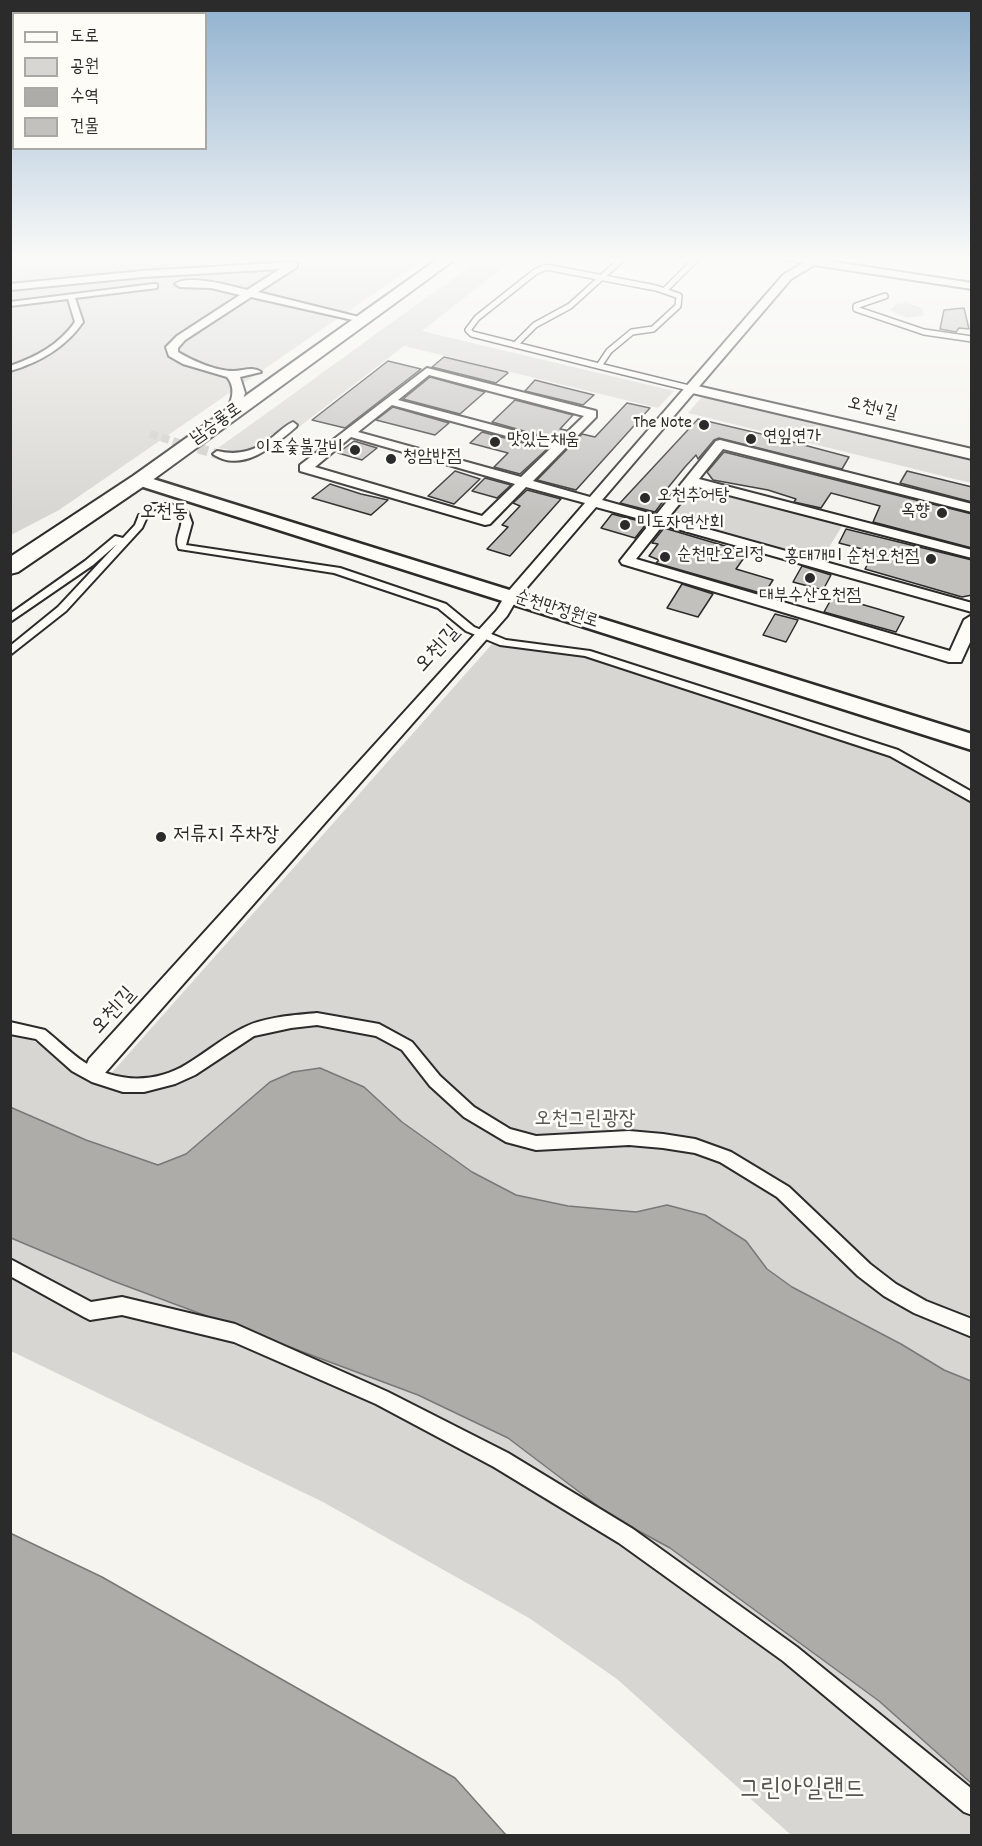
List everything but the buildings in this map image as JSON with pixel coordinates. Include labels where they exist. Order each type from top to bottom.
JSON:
[{"type":"main road","name":"남승룡로","points":[[10,567],[140,480],[332,344]]},
{"type":"main road","name":"순천만정원로","points":[[140,480],[972,742]]},
{"type":"street","points":[[10,369],[41,357],[60,344]]},
{"type":"street","points":[[175,344],[172,347],[173,354],[187,362],[231,375],[255,372]]},
{"type":"street","name":"오천1길","points":[[98,1066],[482,636],[502,613],[511,597],[592,501],[730,344]]},
{"type":"street","points":[[427,371],[592,414],[485,521],[305,468],[349,433],[427,371]]},
{"type":"street","points":[[231,375],[239,384],[240,390],[232,414]]},
{"type":"street","name":"오천4길","points":[[693,388],[972,454]]},
{"type":"street","points":[[390,401],[559,446]]},
{"type":"street","points":[[217,454],[239,458],[255,454],[293,425]]},
{"type":"street","points":[[349,433],[972,608]]},
{"type":"street","points":[[972,508],[720,444],[627,561],[955,658],[972,620]]},
{"type":"street","points":[[691,481],[972,554]]},
{"type":"street","points":[[10,619],[89,562],[154,506],[171,507],[184,514],[187,524],[180,539],[182,547],[336,570],[442,606],[482,636],[520,646],[586,653],[867,744],[906,759],[972,798]]},
{"type":"street","points":[[10,652],[62,609],[139,526],[142,517]]},
{"type":"street","points":[[10,1028],[40,1034],[77,1066],[97,1077],[123,1085],[144,1085],[170,1079],[190,1070],[250,1031],[291,1022],[324,1020],[379,1030],[407,1046],[435,1081],[469,1112],[506,1135],[536,1143],[629,1138],[663,1141],[695,1146],[725,1157],[783,1192],[864,1270],[890,1290],[920,1307],[972,1328]]},
{"type":"street","points":[[10,1267],[90,1311],[122,1306],[235,1334],[382,1398],[501,1460],[626,1536],[790,1654],[972,1804]]},
{"type":"lane","points":[[512,344],[693,388]]},
{"type":"lane","points":[[599,366],[609,351],[617,344]]},
{"type":"green space","points":[[11,344],[301,344],[59,510],[11,535]]},
{"type":"green space","points":[[362,344],[477,344],[674,391],[658,408],[404,346],[299,427],[288,423],[252,449],[243,452],[218,448]]},
{"type":"green space","points":[[717,397],[971,458],[971,483],[688,413],[701,398]]},
{"type":"green space","points":[[702,488],[842,526],[822,559],[669,516],[690,490]]},
{"type":"green space","name":"오천그린광장","points":[[493,643],[529,650],[585,655],[885,753],[971,802],[971,1835],[791,1835],[617,1679],[529,1618],[323,1502],[11,1351],[10,1034],[23,1037],[46,1048],[100,1086]]},
{"type":"water","points":[[320,1068],[364,1087],[402,1122],[472,1172],[516,1195],[568,1206],[636,1212],[667,1205],[705,1215],[746,1241],[767,1269],[792,1287],[901,1344],[944,1370],[971,1381],[971,1783],[879,1701],[670,1548],[611,1516],[508,1438],[418,1395],[113,1281],[11,1238],[10,1107],[86,1140],[158,1165],[186,1154],[270,1082],[293,1072]]},
{"type":"water","points":[[10,1533],[102,1577],[455,1778],[506,1835],[11,1835]]},
{"type":"tunnel","points":[[150,434],[189,446]]},
{"type":"tunnel","points":[[184,444],[217,454]]},
{"type":"place","name":"The Note","points":[[704,425]]},
{"type":"place","name":"연잎연가","points":[[751,439]]},
{"type":"place","name":"맛있는채움","points":[[495,442]]},
{"type":"place","name":"이조숯불갈비","points":[[355,450]]},
{"type":"place","name":"청암반점","points":[[391,459]]},
{"type":"place","name":"오천추어탕","points":[[645,498]]},
{"type":"place","name":"옥향","points":[[942,513]]},
{"type":"place","name":"미도자연산회","points":[[625,525]]},
{"type":"place","name":"순천만오리정","points":[[665,557]]},
{"type":"place","name":"홍대개미 순천오천점","points":[[931,559]]},
{"type":"place","name":"대부수산오천점","points":[[810,578]]},
{"type":"place","name":"저류지 주차장","points":[[161,837]]},
{"type":"district","name":"오천동","points":[[164,514]]},
{"type":"park label","name":"그린아일랜드","points":[[802,1791]]}]
